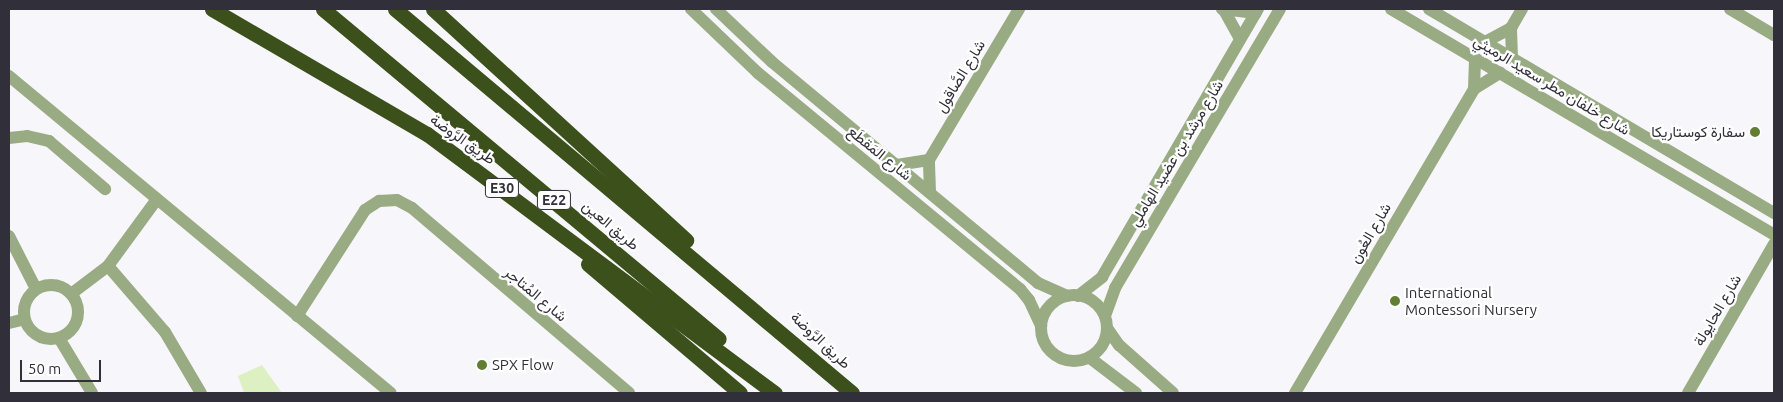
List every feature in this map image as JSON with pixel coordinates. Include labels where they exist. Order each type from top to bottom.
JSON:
[{"type":"highway","name":"طريق الرَّوضة","points":[[212,9],[361,93],[475,167],[775,393]]},
{"type":"highway","name":"طريق العين","points":[[323,9],[783,393]]},
{"type":"highway","name":"طريق العين","points":[[396,9],[852,393]]},
{"type":"highway","name":"طريق الرَّوضة","points":[[433,9],[852,393]]},
{"type":"highway","points":[[475,167],[740,393]]},
{"type":"street","name":"شارع المَقطَع","points":[[691,9],[758,73],[1020,289],[1029,300],[1041,326]]},
{"type":"street","name":"شارع المَقطَع","points":[[716,9],[772,62],[1038,283],[1073,296]]},
{"type":"street","name":"شارع الصَّاقول","points":[[929,160],[1019,9]]},
{"type":"street","points":[[1223,9],[1257,11]]},
{"type":"street","points":[[1223,9],[1240,39]]},
{"type":"street","name":"شارع مرشد بن عضيد الهاملي","points":[[1106,322],[1115,288],[1280,9]]},
{"type":"street","name":"شارع خلفان مطر سعيد الرميثي","points":[[1391,9],[1774,235]]},
{"type":"street","name":"شارع خلفان مطر سعيد الرميثي","points":[[1428,9],[1774,213]]},
{"type":"street","points":[[1485,42],[1511,28],[1522,9]]},
{"type":"street","points":[[1730,9],[1774,35]]},
{"type":"street","name":"شارع مرشد بن عضيد الهاملي","points":[[1073,296],[1102,277],[1257,11]]},
{"type":"street","points":[[1511,28],[1512,58]]},
{"type":"street","name":"شارع العُون","points":[[1474,89],[1475,58]]},
{"type":"street","name":"شارع العُون","points":[[1295,393],[1474,89],[1500,73]]},
{"type":"street","points":[[9,76],[391,393]]},
{"type":"street","points":[[9,138],[27,136],[48,142],[105,189]]},
{"type":"street","points":[[897,165],[929,160],[930,192]]},
{"type":"street","points":[[71,294],[108,266],[157,199]]},
{"type":"street","name":"شارع المُتاجر","points":[[297,316],[355,229],[365,210],[385,200],[408,205],[422,220],[629,393]]},
{"type":"street","points":[[9,236],[36,289]]},
{"type":"street","name":"شارع الحايولة","points":[[1688,393],[1774,244]]},
{"type":"street","points":[[108,266],[165,332],[201,393]]},
{"type":"street","points":[[58,286],[71,294],[78,315],[72,329],[59,338],[38,336],[24,320],[24,306],[36,289],[58,286]]},
{"type":"street","points":[[1106,322],[1105,340],[1090,358],[1072,361],[1056,356],[1042,338],[1041,326],[1049,307],[1073,296],[1094,302],[1106,322],[1119,345],[1173,393]]},
{"type":"street","points":[[9,323],[24,320]]},
{"type":"street","points":[[59,338],[92,393]]},
{"type":"street","points":[[1090,358],[1136,393]]},
{"type":"green space","points":[[262,365],[282,393],[244,393],[238,376]]},
{"type":"place","name":"سفارة كوستاريكا","points":[[1755,132]]},
{"type":"place","name":"International Montessori Nursery","points":[[1395,301]]},
{"type":"place","name":"SPX Flow","points":[[482,365]]}]
